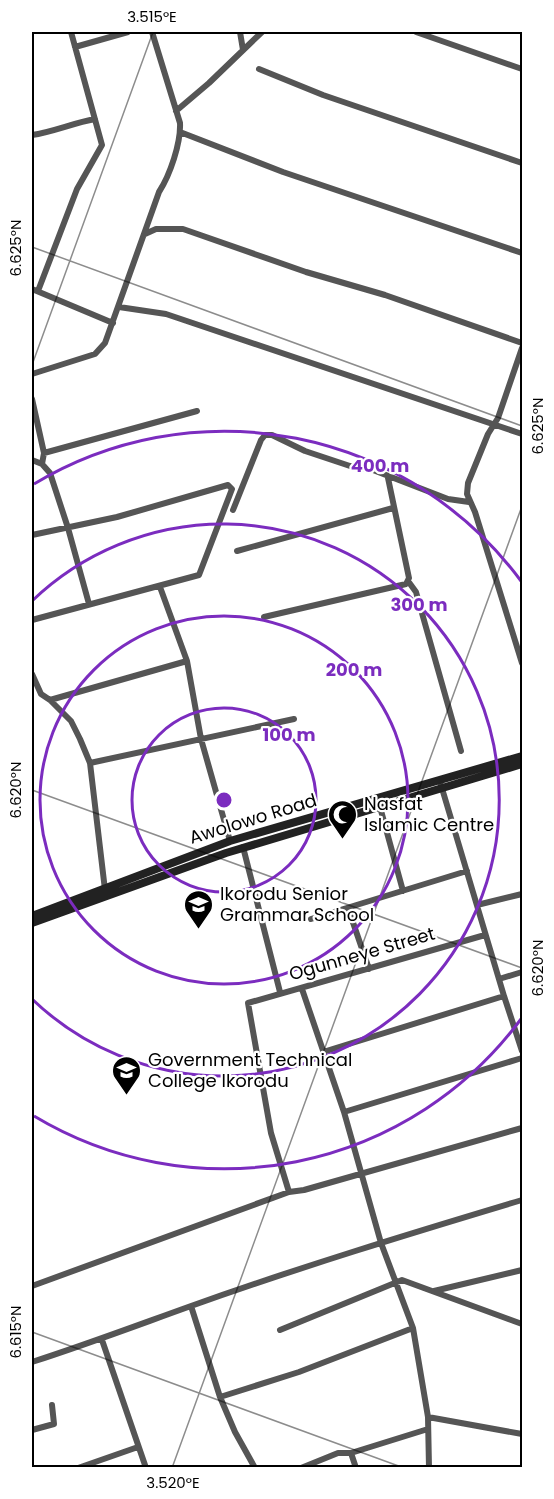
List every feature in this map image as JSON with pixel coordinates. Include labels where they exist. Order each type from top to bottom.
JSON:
[{"type":"main road","name":"Awolowo Road","points":[[32,923],[243,847],[380,807],[522,756]]},
{"type":"main road","name":"Awolowo Road","points":[[32,916],[230,841],[522,764]]},
{"type":"street","points":[[71,32],[102,145],[77,189],[35,290],[113,323]]},
{"type":"street","points":[[75,47],[128,32]]},
{"type":"street","points":[[32,374],[95,354],[105,343],[159,192],[168,178],[180,132],[180,123],[152,32]]},
{"type":"street","points":[[240,32],[243,50]]},
{"type":"street","points":[[176,111],[262,32]]},
{"type":"street","points":[[416,32],[522,69]]},
{"type":"street","points":[[259,69],[324,95],[522,163]]},
{"type":"street","points":[[32,135],[95,119]]},
{"type":"street","points":[[180,132],[283,172],[522,253]]},
{"type":"street","points":[[145,234],[156,229],[183,229],[306,272],[385,295],[522,343]]},
{"type":"street","points":[[119,307],[166,314],[522,434]]},
{"type":"street","points":[[522,348],[494,425],[468,483],[467,494],[475,512],[522,663]]},
{"type":"street","points":[[32,399],[44,453],[42,464]]},
{"type":"street","points":[[44,453],[197,411]]},
{"type":"street","points":[[233,510],[265,435],[272,435],[350,466],[373,470],[388,478],[448,499],[469,502]]},
{"type":"street","points":[[32,460],[42,464],[50,473],[89,604]]},
{"type":"street","points":[[388,478],[408,581],[416,592],[461,751]]},
{"type":"street","points":[[32,535],[127,515],[228,485],[232,489],[202,572],[194,578],[32,620]]},
{"type":"street","points":[[237,551],[393,508]]},
{"type":"street","points":[[264,617],[406,584],[408,581]]},
{"type":"street","points":[[160,587],[187,662],[201,739],[230,841]]},
{"type":"street","points":[[50,700],[187,662]]},
{"type":"street","points":[[32,674],[41,694],[70,721],[81,739],[90,763],[105,890]]},
{"type":"street","points":[[90,763],[294,719]]},
{"type":"street","points":[[441,784],[522,1051]]},
{"type":"street","points":[[380,807],[403,891]]},
{"type":"street","points":[[243,847],[280,992]]},
{"type":"street","points":[[311,920],[467,871]]},
{"type":"street","points":[[477,905],[522,894]]},
{"type":"street","points":[[348,908],[369,969]]},
{"type":"street","name":"Ogunneye Street","points":[[289,1192],[271,1133],[248,1003],[485,934]]},
{"type":"street","points":[[499,979],[522,972]]},
{"type":"street","points":[[302,989],[344,1113],[381,1243],[413,1328],[428,1417],[429,1467]]},
{"type":"street","points":[[323,1052],[504,996]]},
{"type":"street","points":[[344,1113],[522,1058]]},
{"type":"street","points":[[32,1286],[289,1192],[362,1174],[522,1128]]},
{"type":"street","points":[[32,1362],[381,1243],[522,1200]]},
{"type":"street","points":[[434,1291],[522,1270]]},
{"type":"street","points":[[280,1330],[402,1280],[522,1324]]},
{"type":"street","points":[[191,1306],[220,1397],[235,1432],[255,1467]]},
{"type":"street","points":[[220,1397],[299,1372],[413,1328]]},
{"type":"street","points":[[102,1340],[146,1467]]},
{"type":"street","points":[[32,1430],[54,1424],[52,1405]]},
{"type":"street","points":[[428,1417],[522,1434]]},
{"type":"street","points":[[301,1467],[338,1453],[351,1453],[428,1429]]},
{"type":"street","points":[[78,1467],[138,1447]]},
{"type":"street","points":[[351,1453],[356,1467]]},
{"type":"place","name":"Nasfat Islamic Centre","points":[[343,840]]},
{"type":"place","name":"Ikorodu Senior Grammar School","points":[[199,930]]},
{"type":"place","name":"Government Technical College Ikorodu","points":[[127,1096]]}]
